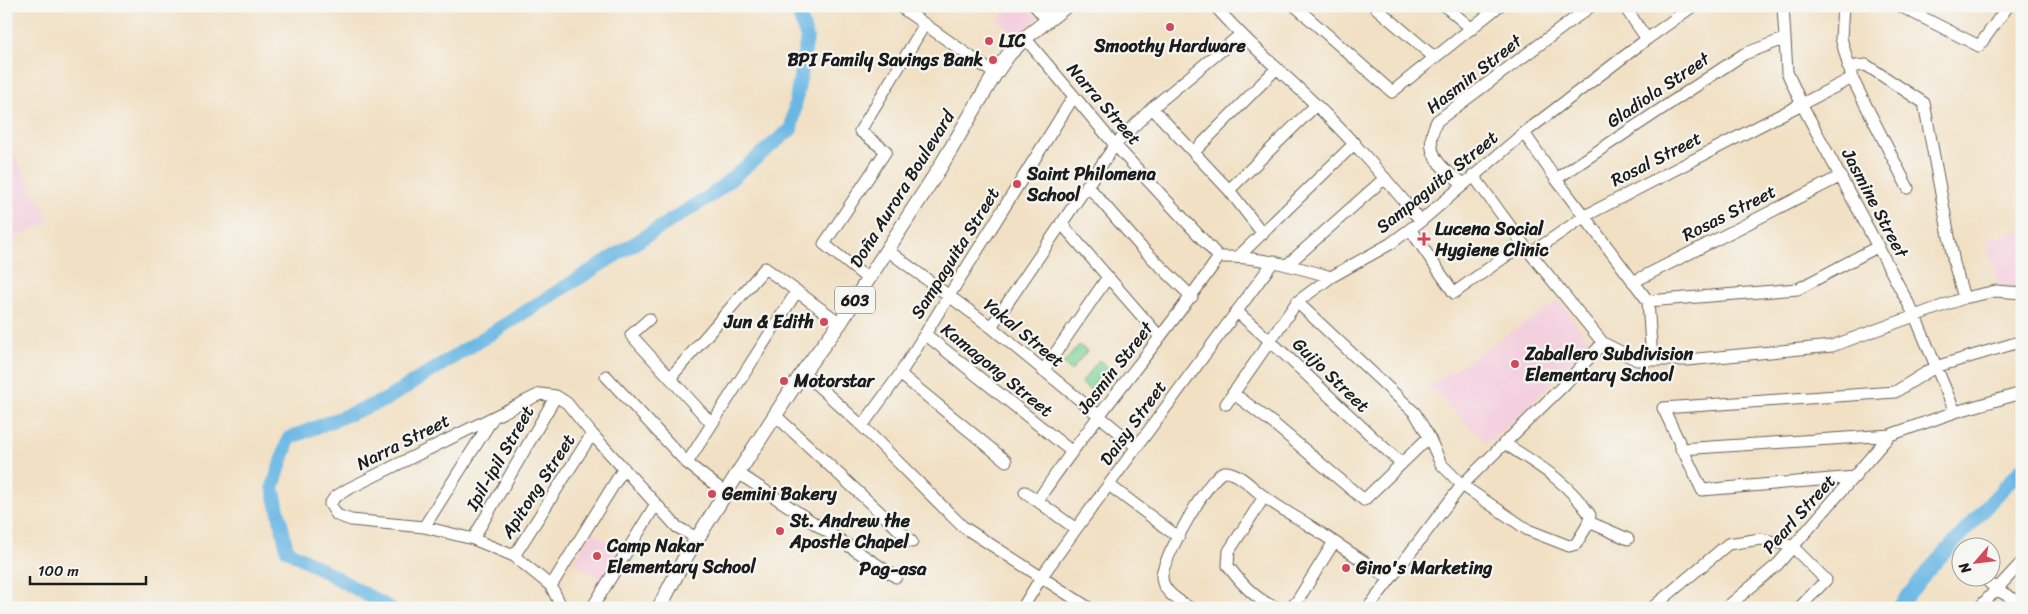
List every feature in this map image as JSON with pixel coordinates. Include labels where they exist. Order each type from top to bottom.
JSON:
[{"type":"main road","name":"Doña Aurora Boulevard","points":[[658,608],[697,538],[738,472],[803,372],[840,323],[939,169],[995,74],[1009,54],[1025,38],[1066,6]]},
{"type":"street","points":[[900,6],[995,74]]},
{"type":"street","points":[[1035,6],[1046,20]]},
{"type":"street","points":[[1215,6],[1240,35],[1354,143],[1421,221]]},
{"type":"street","points":[[1295,6],[1392,92],[1500,6]]},
{"type":"street","points":[[1374,6],[1435,58]]},
{"type":"street","points":[[1445,6],[1472,29]]},
{"type":"street","name":"Hasmin Street","points":[[1463,183],[1447,173],[1430,147],[1431,133],[1437,121],[1591,6]]},
{"type":"street","points":[[1624,6],[1647,39]]},
{"type":"street","name":"Sampaguita Street","points":[[1226,404],[1297,302],[1331,278],[1376,253],[1410,230],[1463,183],[1524,134],[1693,6]]},
{"type":"street","name":"Jasmine Street","points":[[1783,6],[1787,72],[1802,104],[1916,316],[1954,412]]},
{"type":"street","points":[[1843,6],[1841,38],[1848,67],[1908,188]]},
{"type":"street","points":[[1900,6],[1979,46],[2008,6]]},
{"type":"street","points":[[868,279],[824,244],[886,151],[860,131],[924,24]]},
{"type":"street","points":[[991,327],[1115,145],[1152,108],[1240,35]]},
{"type":"street","name":"Narra Street","points":[[1025,38],[1115,145],[1219,256]]},
{"type":"street","name":"Gladiola Street","points":[[1556,179],[1744,54],[1784,39]]},
{"type":"street","points":[[1848,67],[1866,65],[1924,103],[1954,263],[1964,298]]},
{"type":"street","points":[[1194,152],[1276,69]]},
{"type":"street","name":"Rosal Street","points":[[1531,253],[1585,216],[1852,78]]},
{"type":"street","name":"Sampaguita Street","points":[[862,426],[926,334],[948,295],[1074,96]]},
{"type":"street","points":[[1229,190],[1316,105]]},
{"type":"street","points":[[1152,108],[1229,190],[1263,234]]},
{"type":"street","points":[[1524,134],[1648,301],[1652,360]]},
{"type":"street","points":[[1239,256],[1354,143]]},
{"type":"street","points":[[1473,175],[1522,244],[1602,343],[1637,360],[1687,360],[1832,346],[1964,298],[1996,291],[2022,293]]},
{"type":"street","name":"Rosas Street","points":[[1633,282],[1841,176]]},
{"type":"street","points":[[1288,264],[1385,178]]},
{"type":"street","points":[[1086,185],[1141,247],[1192,297]]},
{"type":"street","points":[[1061,224],[1160,337]]},
{"type":"street","points":[[1410,230],[1454,292],[1522,244]]},
{"type":"street","points":[[1648,301],[1798,289],[1879,246]]},
{"type":"street","name":"Yakal Street","points":[[887,250],[991,327],[1137,447]]},
{"type":"street","points":[[1219,256],[1239,256],[1274,261],[1331,278]]},
{"type":"street","name":"Jasmin Street","points":[[1038,500],[1070,451],[1101,416],[1192,297],[1219,256]]},
{"type":"street","name":"Daisy Street","points":[[1024,607],[1042,576],[1274,261]]},
{"type":"street","points":[[670,378],[765,268],[840,323]]},
{"type":"street","points":[[1043,371],[1108,277]]},
{"type":"street","points":[[687,463],[797,291]]},
{"type":"street","points":[[1297,302],[1415,413],[1429,436],[1441,464],[1462,485],[1528,530],[1569,546],[1576,544],[1589,522],[1590,515],[1561,480],[1504,443]]},
{"type":"street","name":"Guijo Street","points":[[1237,312],[1270,340],[1348,416],[1401,464]]},
{"type":"street","points":[[649,319],[631,335],[711,423]]},
{"type":"street","name":"Kamagong Street","points":[[926,334],[1070,451]]},
{"type":"street","points":[[1368,608],[1462,485],[1564,385],[1602,343]]},
{"type":"street","points":[[1856,477],[1702,490],[1663,408],[1895,392],[1935,367],[2016,343],[2022,345]]},
{"type":"street","points":[[803,372],[862,426],[962,526],[1089,608]]},
{"type":"street","points":[[900,374],[1006,461]]},
{"type":"street","points":[[606,376],[687,463],[726,493]]},
{"type":"street","points":[[1233,393],[1274,424],[1364,500],[1429,436]]},
{"type":"street","name":"Narra Street","points":[[556,396],[540,394],[348,489],[335,497],[330,504],[337,515],[351,520],[424,527],[473,539],[514,556],[551,586],[562,608]]},
{"type":"street","points":[[1681,448],[1890,435],[1954,412],[2022,394]]},
{"type":"street","points":[[556,396],[567,403],[592,434],[677,527],[697,538]]},
{"type":"street","name":"Ipil-ipil Street","points":[[473,539],[556,396]]},
{"type":"street","points":[[775,415],[912,542]]},
{"type":"street","points":[[424,527],[494,416]]},
{"type":"street","name":"Apitong Street","points":[[514,556],[592,434]]},
{"type":"street","name":"Pearl Street","points":[[1726,608],[1778,564],[1792,546],[1856,477],[1890,435]]},
{"type":"street","points":[[551,586],[624,468]]},
{"type":"street","points":[[738,472],[896,578]]},
{"type":"street","points":[[1190,608],[1171,595],[1163,585],[1162,574],[1178,537],[1206,488],[1217,475],[1224,472],[1236,475],[1264,497],[1390,579]]},
{"type":"street","points":[[1110,485],[1178,537]]},
{"type":"street","points":[[1025,492],[1076,529]]},
{"type":"street","points":[[1264,497],[1230,551],[1228,566],[1240,582],[1254,595],[1278,608]]},
{"type":"street","points":[[592,608],[656,504]]},
{"type":"street","points":[[1589,522],[1628,539]]},
{"type":"street","points":[[1652,608],[1728,544],[1762,539],[1792,546],[1826,580],[1799,608]]},
{"type":"street","points":[[1288,608],[1296,603],[1334,542]]},
{"type":"street","points":[[1979,608],[1996,588],[2022,563]]},
{"type":"street","points":[[1994,586],[2022,604]]},
{"type":"shaded area","points":[[1010,6],[1022,6],[1038,18],[1018,36],[998,21]]},
{"type":"shaded area","points":[[6,139],[49,221],[6,243]]},
{"type":"shaded area","points":[[2022,231],[2022,289],[1998,286],[1986,240]]},
{"type":"shaded area","name":"Zaballero Subdivision Elementary School","points":[[1560,300],[1589,342],[1528,408],[1487,443],[1429,386]]},
{"type":"shaded area","name":"Camp Nakar Elementary School","points":[[592,532],[621,550],[601,579],[574,562]]},
{"type":"green space","points":[[1079,345],[1087,351],[1071,371],[1063,364]]},
{"type":"green space","points":[[1099,360],[1115,373],[1097,395],[1081,383]]},
{"type":"waterway","points":[[390,608],[287,550],[273,487],[289,438],[385,400],[713,194],[791,129],[807,38],[796,6]]},
{"type":"waterway","points":[[1898,608],[1926,573],[2022,468]]},
{"type":"place","name":"Smoothy Hardware","points":[[1170,27]]},
{"type":"place","name":"LIC","points":[[989,41]]},
{"type":"place","name":"BPI Family Savings Bank","points":[[993,60]]},
{"type":"place","name":"Saint Philomena School","points":[[1017,184]]},
{"type":"place","name":"Lucena Social Hygiene Clinic","points":[[1424,239]]},
{"type":"place","name":"Jun & Edith","points":[[824,322]]},
{"type":"place","name":"Zaballero Subdivision Elementary School","points":[[1515,364]]},
{"type":"place","name":"Motorstar","points":[[784,381]]},
{"type":"place","name":"Gemini Bakery","points":[[712,494]]},
{"type":"place","name":"St. Andrew the Apostle Chapel","points":[[780,531]]},
{"type":"place","name":"Camp Nakar Elementary School","points":[[597,556]]},
{"type":"place","name":"Gino's Marketing","points":[[1346,568]]},
{"type":"district","name":"Pag-asa","points":[[893,568]]}]
